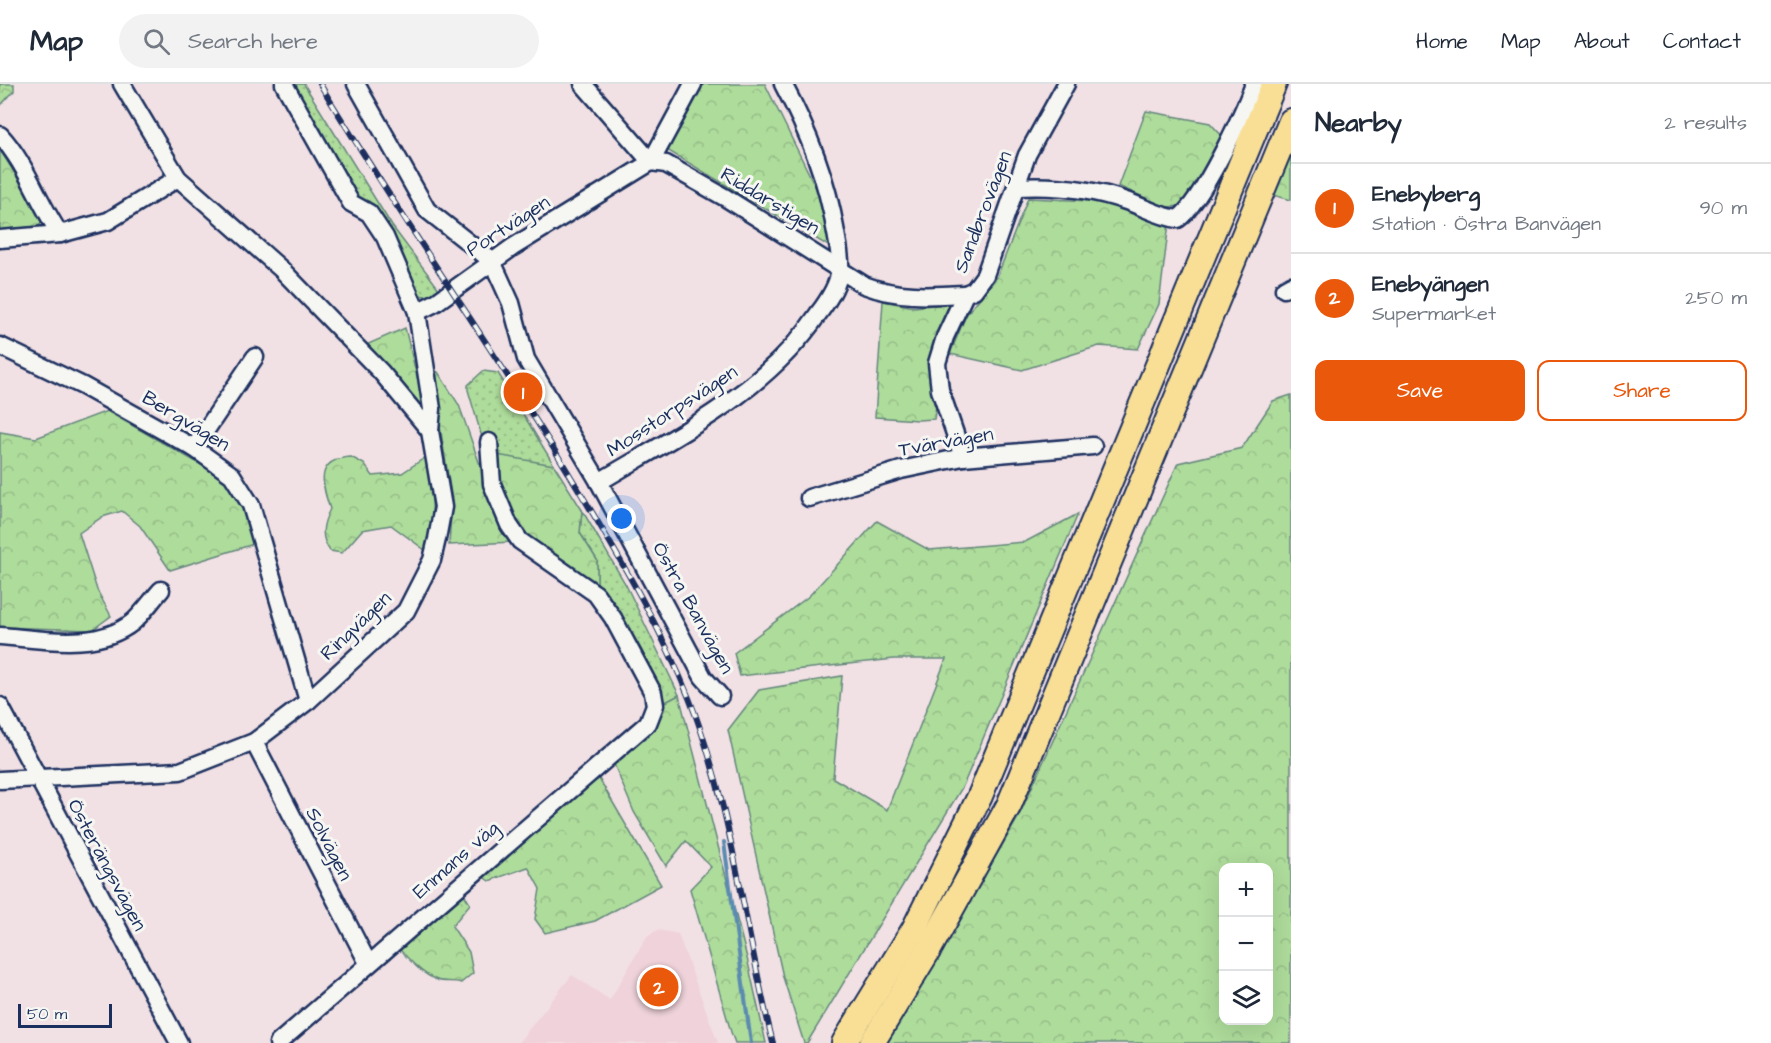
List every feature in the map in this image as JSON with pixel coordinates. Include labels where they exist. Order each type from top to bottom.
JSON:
[{"type":"highway","points":[[846,1040],[914,929],[981,796],[1274,84]]},
{"type":"highway","points":[[872,1043],[931,946],[1009,805],[1291,121]]},
{"type":"street","points":[[122,84],[178,178],[288,277],[381,372],[430,431]]},
{"type":"street","points":[[284,84],[351,202],[369,213],[385,237],[417,312],[432,409],[430,431]]},
{"type":"street","name":"Östra Banvägen","points":[[356,84],[427,210],[492,261],[511,303],[526,359],[599,482],[703,677],[720,696]]},
{"type":"street","points":[[583,84],[651,162],[693,84]]},
{"type":"street","name":"Mosstorpsvägen","points":[[599,482],[725,406],[759,379],[792,347],[813,322],[833,291],[840,269],[831,200],[812,142],[783,84]]},
{"type":"street","name":"Sandbrovägen","points":[[963,456],[940,390],[938,363],[945,337],[965,294],[974,290],[985,275],[1027,155],[1066,84]]},
{"type":"street","points":[[1016,187],[1048,186],[1089,190],[1126,201],[1168,218],[1178,219],[1186,214],[1201,191],[1254,84]]},
{"type":"street","points":[[0,135],[12,148],[44,211],[60,234]]},
{"type":"street","name":"Portvägen","points":[[417,312],[435,303],[492,261],[651,162]]},
{"type":"street","name":"Riddarstigen","points":[[651,162],[666,164],[694,179],[864,285],[887,294],[965,294]]},
{"type":"street","points":[[0,239],[60,234],[108,221],[178,178]]},
{"type":"street","name":"Bergvägen","points":[[0,346],[83,386],[194,448],[232,475],[251,505],[308,701]]},
{"type":"street","points":[[194,448],[255,357]]},
{"type":"street","name":"Ringvägen","points":[[0,780],[180,771],[254,742],[308,701],[406,611],[432,560],[443,507],[430,431]]},
{"type":"street","name":"Enmans väg","points":[[278,1043],[648,723],[655,705],[653,693],[613,618],[596,594],[520,541],[509,525],[492,484],[489,442]]},
{"type":"street","name":"Tvärvägen","points":[[809,498],[901,470],[963,456],[1093,446]]},
{"type":"street","points":[[0,636],[70,642],[103,637],[132,622],[161,590]]},
{"type":"street","name":"Österängsvägen","points":[[0,706],[179,1043]]},
{"type":"street","name":"Solvägen","points":[[254,742],[368,963]]},
{"type":"shaded area","points":[[658,930],[678,934],[718,1043],[518,1043],[572,975],[610,1000],[647,936]]},
{"type":"green space","points":[[0,84],[14,84],[14,91],[0,106]]},
{"type":"green space","points":[[292,84],[304,84],[392,226],[439,289],[434,293],[428,296],[418,294],[401,279]]},
{"type":"green space","points":[[702,84],[765,84],[818,192],[830,247],[667,150],[688,104]]},
{"type":"green space","points":[[1146,111],[1210,123],[1226,140],[1183,206],[1166,207],[1118,186]]},
{"type":"green space","points":[[0,150],[38,210],[42,221],[37,228],[28,227],[0,232]]},
{"type":"green space","points":[[1291,155],[1291,200],[1273,195]]},
{"type":"green space","points":[[1028,198],[1113,202],[1169,223],[1159,304],[1138,349],[1099,346],[1022,370],[950,354],[966,315],[997,277]]},
{"type":"green space","points":[[883,301],[914,307],[952,303],[934,419],[875,417]]},
{"type":"green space","points":[[405,328],[423,401],[420,412],[366,345]]},
{"type":"green space","points":[[431,371],[438,372],[459,405],[494,505],[514,542],[449,545],[452,500]]},
{"type":"green space","points":[[483,371],[498,373],[554,465],[489,461],[468,390],[468,385]]},
{"type":"green space","points":[[1291,395],[1291,1043],[887,1043],[1018,818],[1178,463],[1242,448],[1273,401]]},
{"type":"green space","points":[[107,411],[219,475],[234,487],[257,543],[170,570],[140,526],[122,511],[102,517],[79,533],[97,590],[111,616],[92,630],[0,627],[0,432],[36,438]]},
{"type":"green space","points":[[497,455],[554,465],[582,510],[580,533],[597,560],[597,585],[547,553],[515,523],[489,461]]},
{"type":"green space","points":[[351,457],[364,464],[373,476],[402,473],[426,457],[431,481],[432,504],[425,550],[391,525],[362,530],[342,553],[330,551],[323,536],[325,520],[330,509],[323,483],[324,475],[331,463]]},
{"type":"green space","points":[[582,510],[626,585],[679,695],[662,704],[646,658],[627,625],[597,585],[597,560],[580,533]]},
{"type":"green space","points":[[1078,514],[963,786],[807,1043],[804,1043],[783,977],[728,730],[759,690],[842,676],[833,778],[887,810],[946,659],[894,659],[740,676],[734,653],[809,596],[877,521],[929,550],[1025,542]]},
{"type":"green space","points":[[679,695],[747,958],[766,1043],[735,1043],[731,1032],[690,889],[711,867],[686,841],[666,866],[634,812],[613,762],[658,721],[662,712],[662,704]]},
{"type":"green space","points":[[598,777],[661,885],[595,921],[545,933],[535,919],[540,889],[528,867],[489,881],[482,876]]},
{"type":"green space","points":[[464,894],[470,904],[452,926],[469,952],[473,973],[461,983],[437,980],[421,970],[399,949]]},
{"type":"waterway","points":[[724,842],[751,1043]]},
{"type":"railway","points":[[320,84],[557,453],[630,577],[667,649],[689,698],[717,783],[773,1043]]},
{"type":"place","name":"Enebyberg","points":[[523,392]]},
{"type":"place","name":"Enebyängen","points":[[659,987]]}]
